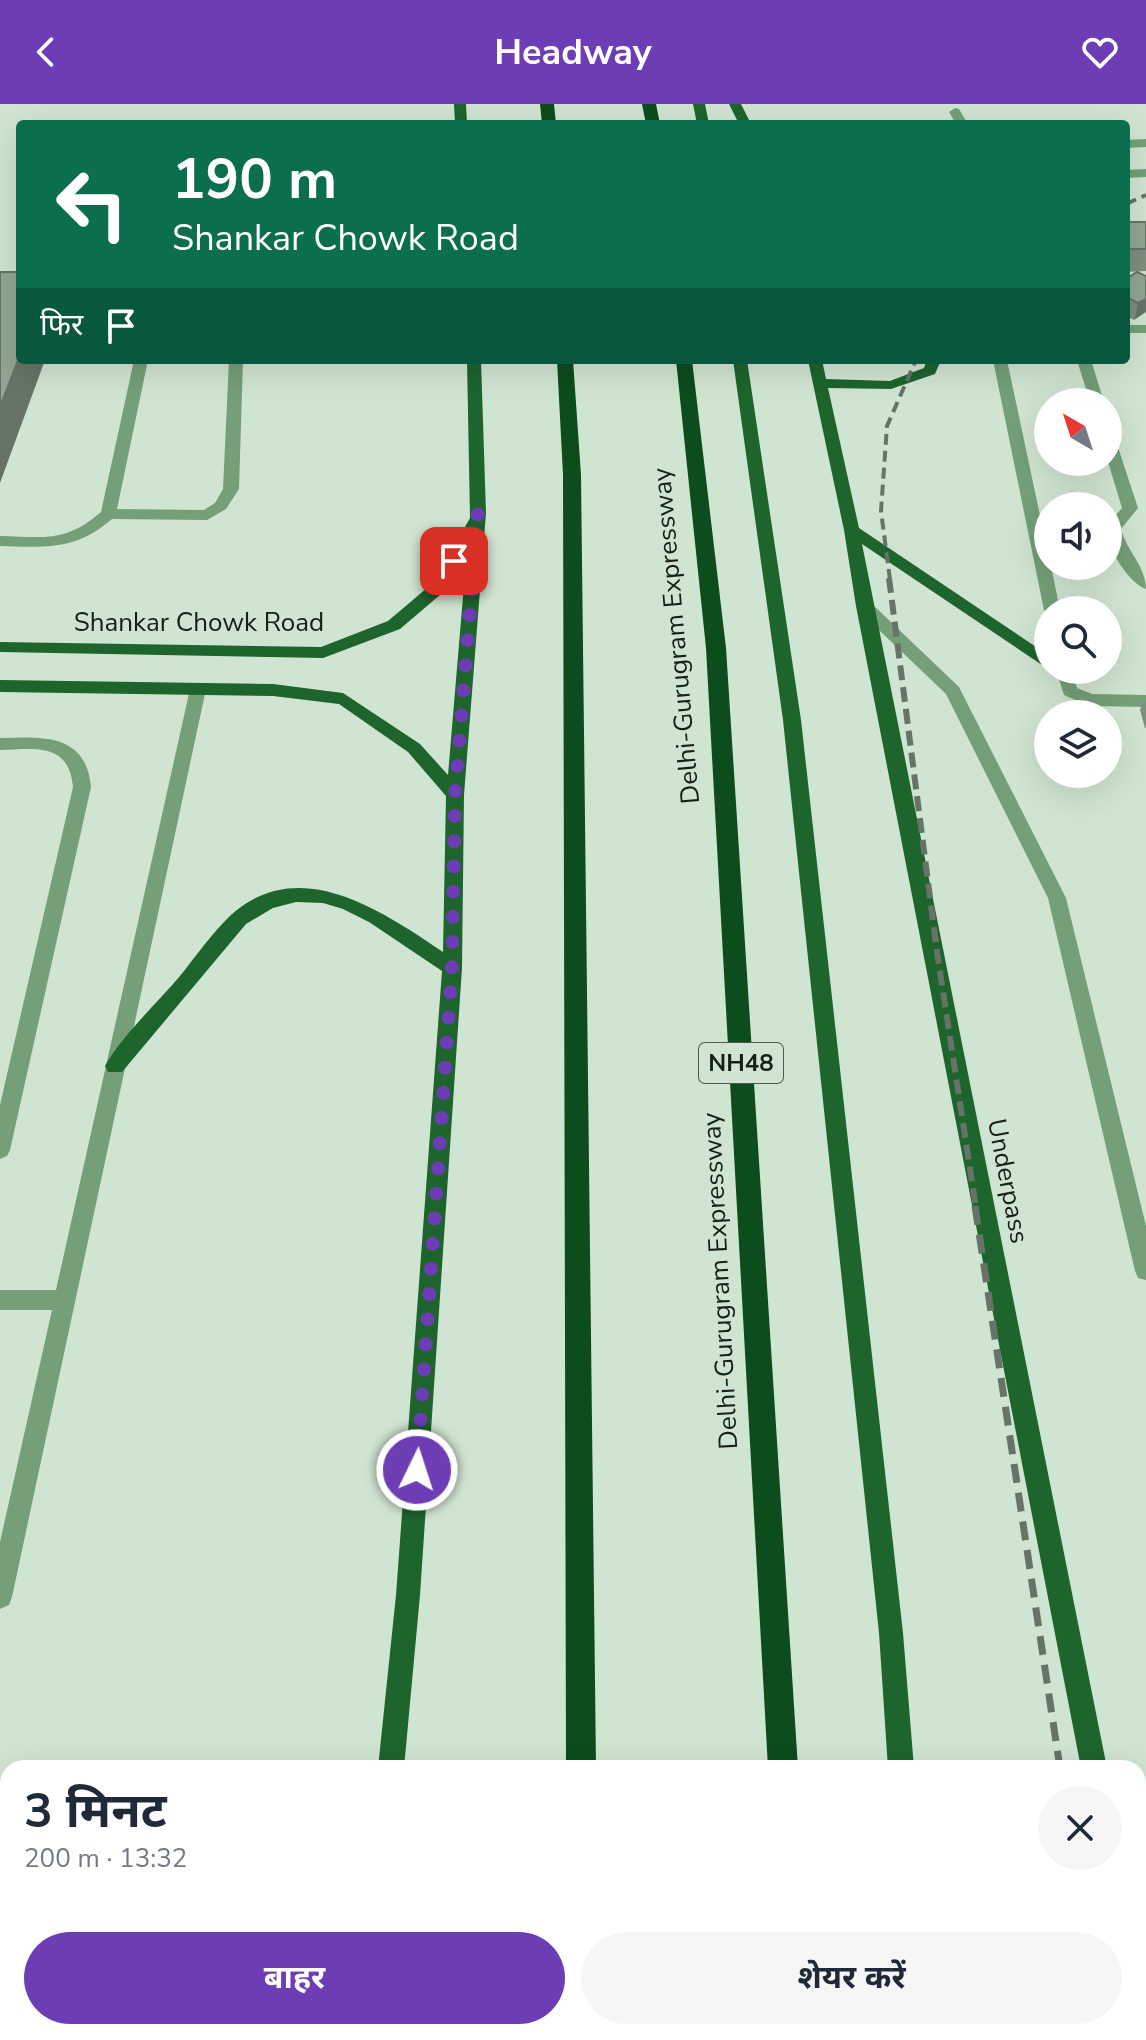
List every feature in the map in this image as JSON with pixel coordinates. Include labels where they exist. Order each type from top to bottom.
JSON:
[{"type":"highway","points":[[565,364],[573,507],[581,1760]]},
{"type":"highway","name":"Delhi-Gurugram Expressway","points":[[684,364],[716,648],[783,1760]]},
{"type":"main road","points":[[392,1760],[408,1595],[452,968],[455,795],[478,513],[474,364]]},
{"type":"main road","points":[[741,364],[792,720],[891,1633],[900,1760]]},
{"type":"main road","name":"Underpass","points":[[816,364],[852,530],[864,606],[1092,1760]]},
{"type":"main road","points":[[818,383],[891,385],[930,371],[933,364]]},
{"type":"main road","name":"Shankar Chowk Road","points":[[0,647],[323,653],[394,625],[441,585],[478,513]]},
{"type":"main road","points":[[852,530],[1034,654]]},
{"type":"main road","points":[[0,686],[273,690],[343,699],[414,748],[455,795]]},
{"type":"main road","points":[[115,1066],[239,919],[261,903],[294,893],[339,898],[452,968]]},
{"type":"street","points":[[955,112],[960,120]]},
{"type":"street","points":[[0,541],[58,542],[87,532],[108,514],[140,364]]},
{"type":"street","points":[[108,514],[207,515],[221,506],[231,489],[236,364]]},
{"type":"street","points":[[1001,364],[1049,596]]},
{"type":"street","points":[[1085,364],[1093,388]]},
{"type":"street","points":[[1120,476],[1130,508],[1113,529],[1117,546],[1127,564],[1146,584]]},
{"type":"street","points":[[864,606],[953,691],[1057,898],[1146,1271]]},
{"type":"street","points":[[1067,684],[1070,691],[1089,700],[1146,701]]},
{"type":"street","points":[[0,1597],[198,689]]},
{"type":"street","points":[[0,744],[49,743],[71,754],[82,771],[82,787],[0,1150]]},
{"type":"street","points":[[0,1300],[64,1300]]},
{"type":"building","points":[[1130,222],[1146,222],[1146,249],[1130,249]]},
{"type":"building","points":[[0,272],[16,272],[17,364],[0,407]]},
{"type":"building","points":[[1137,272],[1146,276],[1146,299],[1138,303],[1130,299],[1130,276]]},
{"type":"railway","points":[[1130,202],[1146,195]]},
{"type":"railway","points":[[890,580],[881,511],[887,426],[914,364]]},
{"type":"railway","points":[[889,578],[937,952],[976,1208]]},
{"type":"railway","points":[[975,1206],[1059,1760]]},
{"type":"route","points":[[417,1470],[452,968],[455,795],[478,513],[454,561]]}]
